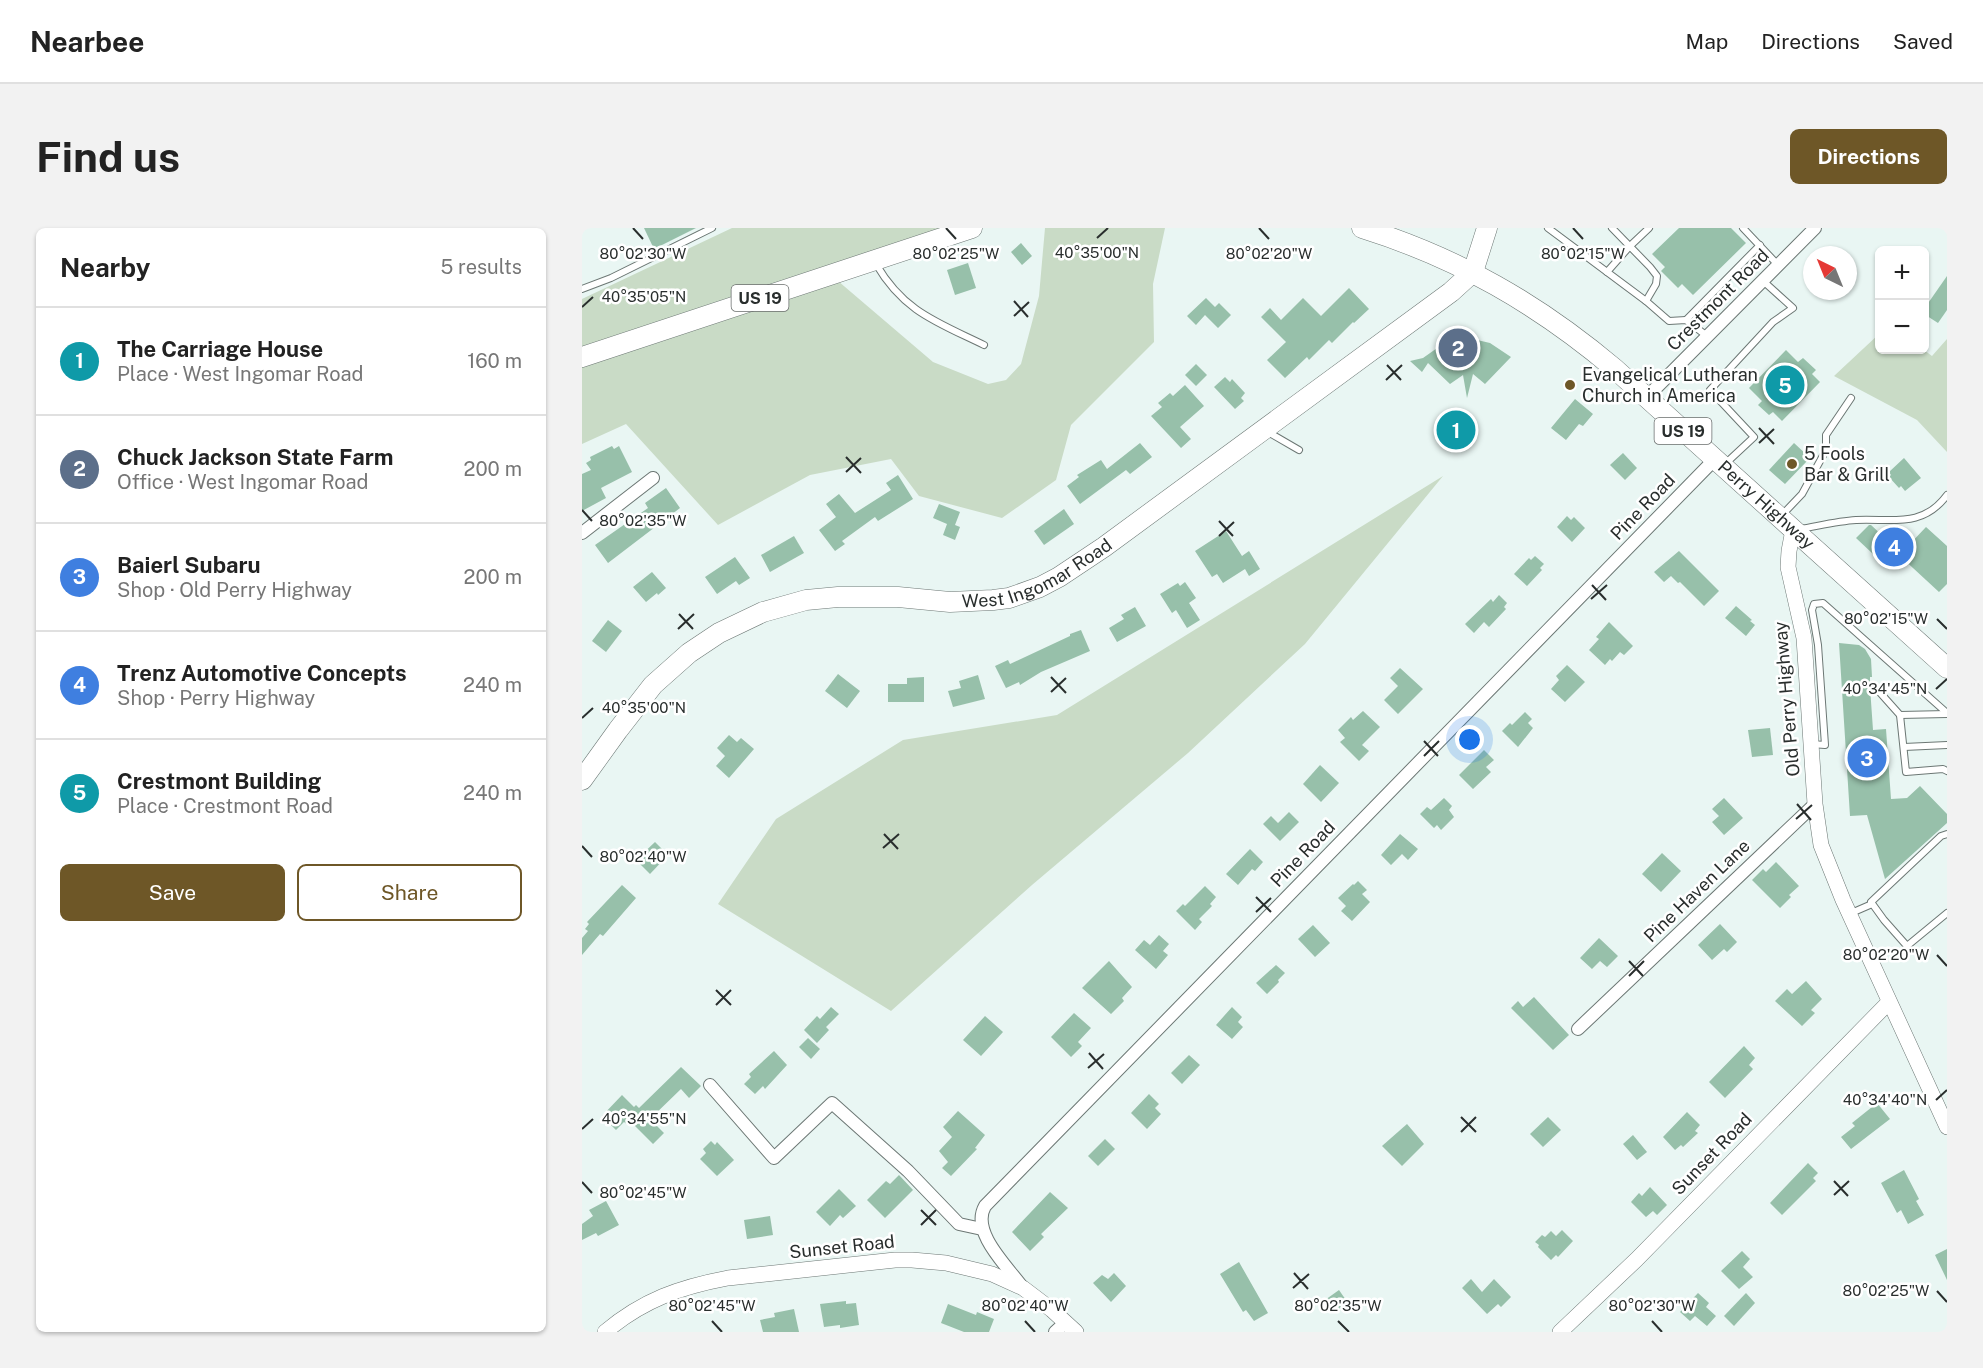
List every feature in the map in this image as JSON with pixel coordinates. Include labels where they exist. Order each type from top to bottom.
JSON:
[{"type":"main road","name":"US 19","points":[[582,357],[972,228]]},
{"type":"main road","name":"Perry Highway","points":[[1362,228],[1420,249],[1473,272],[1553,320],[1593,351],[1947,668]]},
{"type":"main road","points":[[1473,272],[1487,228]]},
{"type":"main road","name":"West Ingomar Road","points":[[582,780],[653,685],[689,653],[719,633],[763,612],[806,600],[846,597],[898,597],[950,602],[993,600],[1023,594],[1059,577],[1440,302],[1473,272]]},
{"type":"street","name":"Crestmont Road","points":[[1646,398],[1815,228]]},
{"type":"street","name":"Pine Road","points":[[982,1229],[981,1213],[991,1199],[1719,463]]},
{"type":"street","points":[[582,533],[653,478]]},
{"type":"street","name":"Old Perry Highway","points":[[1787,524],[1788,567],[1804,638],[1810,744],[1821,845],[1849,914],[1947,1127]]},
{"type":"street","name":"Pine Haven Lane","points":[[1578,1029],[1815,804]]},
{"type":"street","name":"Sunset Road","points":[[1560,1332],[1637,1258],[1889,1002]]},
{"type":"street","points":[[710,1085],[774,1158],[831,1103],[908,1171],[959,1224],[982,1229],[989,1243],[1023,1288]]},
{"type":"street","name":"Sunset Road","points":[[606,1332],[649,1302],[679,1290],[728,1278],[912,1260],[946,1263],[992,1274],[1023,1288],[1066,1329]]},
{"type":"lane","points":[[582,289],[611,278],[712,228]]},
{"type":"lane","points":[[1548,228],[1646,301],[1669,321],[1686,320],[1707,336]]},
{"type":"lane","points":[[1611,228],[1657,276],[1656,284],[1646,301]]},
{"type":"lane","points":[[1607,272],[1649,228]]},
{"type":"lane","points":[[1743,228],[1778,265]]},
{"type":"lane","points":[[1686,320],[1760,245]]},
{"type":"lane","points":[[874,260],[888,282],[909,306],[930,319],[984,345]]},
{"type":"lane","points":[[1719,463],[1754,437],[1710,390],[1773,322],[1793,308],[1762,280]]},
{"type":"lane","points":[[1851,398],[1826,435],[1826,450],[1787,524],[1854,520],[1911,520],[1932,510],[1947,495]]},
{"type":"lane","points":[[1263,430],[1299,450]]},
{"type":"lane","points":[[1810,744],[1826,745],[1818,645],[1812,607],[1814,603],[1821,603],[1851,626],[1947,714]]},
{"type":"lane","points":[[1875,687],[1900,715],[1906,772],[1943,769],[1947,771]]},
{"type":"lane","points":[[1900,715],[1947,714]]},
{"type":"lane","points":[[1904,747],[1947,745]]},
{"type":"lane","points":[[1947,834],[1941,836],[1873,898],[1872,904],[1907,946],[1947,914]]},
{"type":"lane","points":[[1849,914],[1872,904]]},
{"type":"green space","points":[[732,228],[972,228],[831,275],[933,362],[988,384],[1006,380],[1021,364],[1039,296],[1045,228],[1165,228],[1153,284],[1154,342],[1071,425],[1056,480],[1002,518],[919,496],[891,459],[810,475],[718,525],[626,424],[582,444],[582,299]]},
{"type":"green space","points":[[1875,338],[1875,354],[1929,354],[1932,356],[1947,339],[1947,452],[1917,420],[1834,376]]},
{"type":"green space","points":[[1443,476],[1305,644],[1188,753],[1032,885],[891,1011],[718,904],[776,819],[903,740],[1057,715]]},
{"type":"building","points":[[644,228],[696,228],[654,249]]},
{"type":"building","points":[[1679,228],[1731,228],[1746,243],[1693,295],[1682,284],[1678,288],[1661,271],[1665,267],[1652,254]]},
{"type":"building","points":[[1021,243],[1032,256],[1022,265],[1011,252]]},
{"type":"building","points":[[968,263],[976,288],[955,295],[947,270]]},
{"type":"building","points":[[1947,276],[1947,310],[1938,323],[1929,317],[1929,302]]},
{"type":"building","points":[[1349,288],[1369,309],[1332,343],[1329,340],[1309,360],[1307,357],[1285,378],[1267,360],[1286,342],[1261,317],[1270,308],[1281,320],[1303,298],[1321,316]]},
{"type":"building","points":[[1206,298],[1215,307],[1219,303],[1231,315],[1218,328],[1205,315],[1196,325],[1187,316]]},
{"type":"building","points":[[1467,333],[1473,339],[1490,343],[1511,357],[1485,384],[1473,374],[1467,398],[1463,375],[1450,384],[1428,363],[1422,372],[1410,361],[1423,358],[1440,346],[1463,340]]},
{"type":"building","points":[[1786,350],[1798,362],[1803,358],[1816,370],[1812,374],[1820,382],[1782,421],[1773,412],[1769,415],[1758,405],[1762,401],[1749,388]]},
{"type":"building","points":[[1196,364],[1207,375],[1196,386],[1185,375]]},
{"type":"building","points":[[1225,377],[1230,382],[1232,379],[1245,393],[1241,398],[1244,401],[1235,409],[1214,387]]},
{"type":"building","points":[[1185,385],[1204,406],[1180,427],[1191,439],[1181,448],[1151,416],[1162,407],[1158,403],[1170,393],[1173,396]]},
{"type":"building","points":[[1575,399],[1593,414],[1583,426],[1579,424],[1566,440],[1551,428]]},
{"type":"building","points":[[1454,415],[1470,433],[1458,445],[1442,427]]},
{"type":"building","points":[[1140,443],[1152,457],[1130,474],[1126,470],[1080,504],[1067,486],[1079,477],[1077,475],[1101,460],[1107,469]]},
{"type":"building","name":"5 Fools Bar & Grill","points":[[1794,443],[1808,456],[1806,458],[1808,460],[1785,484],[1769,470]]},
{"type":"building","points":[[612,446],[614,449],[619,446],[632,472],[601,488],[606,498],[582,511],[582,474],[591,470],[586,463],[591,460],[590,457]]},
{"type":"building","points":[[1623,453],[1637,468],[1625,480],[1610,465]]},
{"type":"building","points":[[1904,458],[1921,478],[1905,491],[1889,477],[1891,475],[1889,472]]},
{"type":"building","points":[[898,475],[913,499],[878,521],[875,517],[842,541],[845,544],[835,551],[819,530],[836,517],[826,504],[839,494],[855,513],[891,490],[886,483]]},
{"type":"building","points":[[666,488],[680,508],[608,563],[595,545],[648,508],[645,503]]},
{"type":"building","points":[[939,504],[960,512],[955,525],[960,527],[955,540],[943,535],[947,524],[933,518]]},
{"type":"building","points":[[1064,509],[1074,524],[1044,545],[1034,531]]},
{"type":"building","points":[[1567,516],[1571,520],[1574,517],[1585,528],[1572,542],[1557,527]]},
{"type":"building","points":[[1869,525],[1886,539],[1893,532],[1908,546],[1926,527],[1947,546],[1947,584],[1939,592],[1900,556],[1894,563],[1879,548],[1873,554],[1856,538]]},
{"type":"building","points":[[1226,531],[1242,556],[1249,551],[1260,569],[1249,576],[1245,569],[1223,583],[1217,574],[1212,577],[1195,551]]},
{"type":"building","points":[[794,536],[804,553],[770,572],[761,555]]},
{"type":"building","points":[[1679,551],[1719,591],[1704,606],[1680,582],[1678,583],[1671,576],[1664,582],[1654,572]]},
{"type":"building","points":[[1535,556],[1544,564],[1540,568],[1542,570],[1527,586],[1514,574],[1529,558],[1531,560]]},
{"type":"building","points":[[735,557],[750,578],[739,585],[736,581],[717,594],[705,577]]},
{"type":"building","points":[[652,572],[666,588],[646,602],[633,587]]},
{"type":"building","points":[[1185,582],[1196,598],[1189,603],[1200,620],[1187,628],[1176,610],[1172,613],[1160,594],[1178,583],[1180,586]]},
{"type":"building","points":[[1499,595],[1507,603],[1504,607],[1506,609],[1489,627],[1484,622],[1474,633],[1465,624],[1491,599],[1493,602]]},
{"type":"building","points":[[1736,606],[1755,625],[1746,636],[1725,618]]},
{"type":"building","points":[[1135,607],[1146,626],[1117,642],[1109,628],[1124,619],[1121,615]]},
{"type":"building","points":[[608,620],[622,631],[606,652],[592,641]]},
{"type":"building","points":[[1609,622],[1633,646],[1624,655],[1620,652],[1605,665],[1589,650],[1599,639],[1596,637]]},
{"type":"building","points":[[1081,630],[1090,651],[1041,672],[1020,685],[1019,682],[1006,688],[995,666],[1008,660],[1010,664]]},
{"type":"building","points":[[1839,643],[1859,645],[1865,649],[1871,659],[1873,730],[1886,729],[1891,799],[1907,798],[1920,786],[1947,814],[1947,823],[1885,879],[1867,815],[1850,816]]},
{"type":"building","points":[[1567,665],[1585,682],[1565,702],[1551,689],[1559,680],[1556,676]]},
{"type":"building","points":[[1400,668],[1423,689],[1398,714],[1384,700],[1398,686],[1390,678]]},
{"type":"building","points":[[838,674],[860,691],[847,708],[825,691]]},
{"type":"building","points":[[978,675],[985,699],[953,707],[948,691],[961,688],[959,681]]},
{"type":"building","points":[[924,677],[924,702],[888,702],[888,684],[907,684],[907,678]]},
{"type":"building","points":[[1363,711],[1380,727],[1362,745],[1369,751],[1359,761],[1340,742],[1345,738],[1338,730],[1351,717],[1353,720]]},
{"type":"building","points":[[1525,712],[1532,719],[1528,723],[1533,728],[1518,747],[1502,731]]},
{"type":"building","points":[[1770,728],[1773,755],[1752,757],[1748,730]]},
{"type":"building","points":[[729,735],[737,742],[741,738],[754,749],[729,778],[716,766],[725,756],[717,748]]},
{"type":"building","points":[[1484,750],[1494,760],[1486,767],[1491,772],[1473,789],[1459,775]]},
{"type":"building","points":[[1320,765],[1339,783],[1321,802],[1303,784]]},
{"type":"building","points":[[1444,798],[1452,806],[1449,810],[1454,817],[1441,830],[1437,825],[1434,828],[1420,814],[1427,807],[1431,810]]},
{"type":"building","points":[[1724,798],[1743,818],[1724,835],[1712,822],[1719,816],[1712,809]]},
{"type":"building","points":[[1289,812],[1299,822],[1280,841],[1263,824],[1271,816],[1278,823]]},
{"type":"building","points":[[1400,834],[1418,849],[1408,860],[1402,854],[1391,865],[1381,855]]},
{"type":"building","points":[[655,842],[668,855],[650,874],[636,860]]},
{"type":"building","points":[[1250,849],[1263,862],[1255,871],[1252,869],[1238,885],[1226,874]]},
{"type":"building","points":[[1662,853],[1681,871],[1661,892],[1642,874]]},
{"type":"building","points":[[1776,862],[1799,886],[1780,908],[1752,880],[1763,869],[1766,872]]},
{"type":"building","points":[[1358,881],[1367,890],[1362,894],[1370,902],[1352,921],[1341,911],[1346,906],[1338,898]]},
{"type":"building","points":[[622,885],[636,898],[603,936],[600,934],[582,955],[582,938],[588,931],[585,929],[589,924],[587,922]]},
{"type":"building","points":[[1205,886],[1216,897],[1210,904],[1212,906],[1199,919],[1202,922],[1195,930],[1176,911],[1183,904],[1185,906]]},
{"type":"building","points":[[1720,924],[1737,942],[1727,952],[1724,949],[1712,960],[1698,945]]},
{"type":"building","points":[[1313,925],[1330,943],[1315,957],[1298,939]]},
{"type":"building","points":[[1159,935],[1169,944],[1163,951],[1168,955],[1156,969],[1135,950],[1144,940],[1150,945]]},
{"type":"building","points":[[1599,938],[1618,956],[1607,967],[1600,961],[1592,969],[1580,958]]},
{"type":"building","points":[[1109,961],[1132,987],[1122,998],[1124,1001],[1111,1014],[1082,988]]},
{"type":"building","points":[[1276,965],[1285,973],[1267,994],[1256,983]]},
{"type":"building","points":[[1806,981],[1822,999],[1811,1010],[1815,1013],[1802,1026],[1775,1001],[1787,989],[1792,994]]},
{"type":"building","points":[[1534,997],[1569,1035],[1553,1050],[1511,1008],[1518,1001],[1523,1007]]},
{"type":"building","points":[[831,1007],[839,1014],[826,1027],[829,1030],[817,1043],[804,1030],[817,1016],[820,1019]]},
{"type":"building","points":[[1232,1007],[1242,1017],[1238,1022],[1243,1027],[1232,1039],[1216,1025]]},
{"type":"building","points":[[1074,1013],[1091,1028],[1078,1042],[1082,1046],[1071,1057],[1051,1037]]},
{"type":"building","points":[[985,1016],[1003,1032],[981,1056],[963,1040]]},
{"type":"building","points":[[808,1038],[820,1049],[811,1059],[799,1047]]},
{"type":"building","points":[[1744,1046],[1755,1058],[1749,1065],[1753,1069],[1725,1098],[1709,1082]]},
{"type":"building","points":[[774,1051],[787,1065],[765,1089],[763,1086],[755,1094],[744,1084],[751,1077],[749,1074]]},
{"type":"building","points":[[1189,1055],[1200,1065],[1182,1084],[1171,1073]]},
{"type":"building","points":[[681,1067],[701,1086],[689,1098],[681,1089],[650,1119],[664,1133],[653,1144],[631,1122],[628,1125],[624,1122],[616,1130],[602,1116],[622,1095],[634,1107],[636,1105],[639,1108]]},
{"type":"building","points":[[1149,1094],[1159,1104],[1155,1108],[1161,1114],[1147,1129],[1131,1113]]},
{"type":"building","points":[[1877,1103],[1890,1119],[1851,1149],[1841,1137],[1855,1126],[1852,1123]]},
{"type":"building","points":[[958,1111],[985,1135],[975,1148],[977,1149],[951,1176],[942,1168],[948,1162],[939,1151],[952,1137],[943,1127]]},
{"type":"building","points":[[1687,1112],[1700,1125],[1695,1131],[1698,1133],[1683,1147],[1681,1145],[1675,1150],[1663,1137]]},
{"type":"building","points":[[1548,1117],[1561,1130],[1543,1147],[1530,1134]]},
{"type":"building","points":[[1407,1124],[1424,1144],[1402,1166],[1382,1146]]},
{"type":"building","points":[[1633,1135],[1647,1152],[1637,1160],[1623,1144]]},
{"type":"building","points":[[1105,1139],[1115,1149],[1098,1166],[1088,1156]]},
{"type":"building","points":[[711,1141],[715,1145],[717,1142],[734,1160],[717,1176],[700,1159],[706,1153],[703,1149]]},
{"type":"building","points":[[1808,1163],[1818,1173],[1813,1178],[1816,1181],[1782,1215],[1770,1203]]},
{"type":"building","points":[[1904,1170],[1919,1199],[1916,1201],[1924,1215],[1908,1224],[1901,1210],[1897,1213],[1881,1183]]},
{"type":"building","points":[[899,1175],[913,1190],[885,1218],[867,1200],[886,1181],[890,1184]]},
{"type":"building","points":[[1650,1187],[1667,1205],[1657,1215],[1653,1211],[1646,1217],[1631,1202],[1639,1193],[1642,1196]]},
{"type":"building","points":[[839,1189],[856,1206],[843,1218],[840,1215],[830,1226],[816,1212]]},
{"type":"building","points":[[1050,1192],[1068,1208],[1041,1234],[1044,1237],[1030,1251],[1012,1232]]},
{"type":"building","points":[[606,1201],[619,1225],[598,1236],[596,1233],[582,1240],[582,1224],[593,1216],[589,1210]]},
{"type":"building","points":[[770,1216],[773,1235],[747,1239],[744,1220]]},
{"type":"building","points":[[1562,1230],[1573,1241],[1558,1257],[1556,1255],[1551,1260],[1535,1242],[1542,1235],[1545,1237],[1551,1231],[1556,1236]]},
{"type":"building","points":[[1947,1249],[1947,1280],[1935,1255]]},
{"type":"building","points":[[1742,1251],[1750,1259],[1743,1267],[1753,1277],[1739,1289],[1721,1271]]},
{"type":"building","points":[[1239,1262],[1268,1313],[1254,1321],[1246,1310],[1243,1312],[1220,1274]]},
{"type":"building","points":[[1114,1273],[1126,1286],[1111,1302],[1093,1283],[1102,1275],[1108,1279]]},
{"type":"building","points":[[1471,1279],[1482,1292],[1494,1279],[1511,1297],[1501,1307],[1498,1304],[1487,1314],[1462,1288]]},
{"type":"building","points":[[1339,1290],[1348,1303],[1334,1313],[1325,1300]]},
{"type":"building","points":[[1698,1293],[1709,1303],[1706,1307],[1716,1316],[1707,1326],[1695,1316],[1690,1321],[1680,1312]]},
{"type":"building","points":[[1746,1293],[1755,1303],[1734,1326],[1724,1316]]},
{"type":"building","points":[[846,1301],[846,1304],[856,1303],[859,1325],[840,1328],[840,1325],[824,1327],[820,1304]]},
{"type":"building","points":[[948,1304],[994,1319],[989,1332],[964,1332],[941,1323]]},
{"type":"building","points":[[794,1309],[799,1332],[763,1332],[760,1320],[775,1317],[774,1313]]},
{"type":"place","name":"Chuck Jackson State Farm","points":[[1458,348]]},
{"type":"place","name":"Evangelical Lutheran Church in America","points":[[1570,385]]},
{"type":"place","name":"Crestmont Building","points":[[1785,385]]},
{"type":"place","name":"The Carriage House","points":[[1456,430]]},
{"type":"place","name":"5 Fools Bar & Grill","points":[[1792,464]]},
{"type":"place","name":"Trenz Automotive Concepts","points":[[1894,547]]},
{"type":"place","name":"Baierl Subaru","points":[[1867,758]]}]
